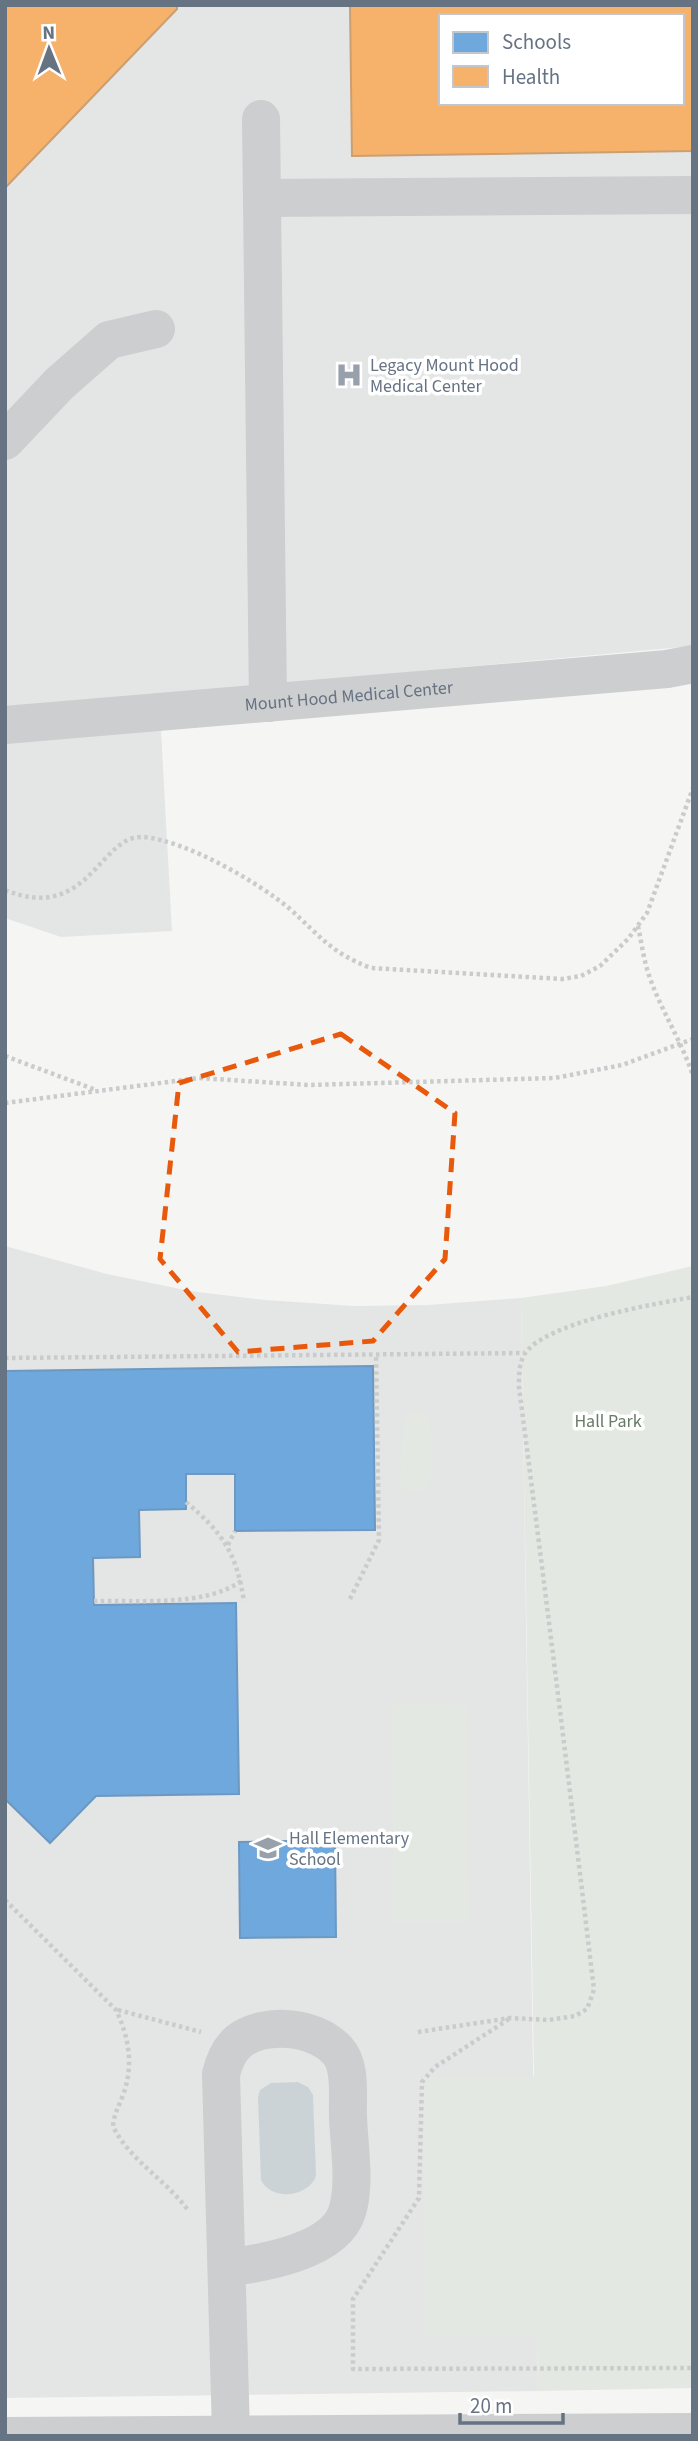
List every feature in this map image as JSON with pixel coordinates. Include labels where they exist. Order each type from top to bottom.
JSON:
[{"type":"street","points":[[261,119],[268,703]]},
{"type":"street","points":[[262,198],[693,195]]},
{"type":"street","points":[[5,441],[59,384],[109,340],[156,328]]},
{"type":"street","name":"Mount Hood Medical Center","points":[[5,725],[667,669],[693,664]]},
{"type":"street","points":[[227,2268],[297,2253],[335,2231],[347,2214],[350,2192],[346,2070],[339,2052],[321,2037],[292,2030],[256,2033],[239,2042],[226,2056],[221,2074],[231,2434]]},
{"type":"street","points":[[5,2436],[693,2432]]},
{"type":"path","points":[[5,890],[19,895],[48,898],[71,890],[89,878],[126,841],[140,837],[158,839],[227,867],[263,887],[342,957],[371,968],[562,979],[580,976],[600,966],[647,913],[693,788]]},
{"type":"path","points":[[638,925],[647,970],[663,1009],[682,1043],[693,1076]]},
{"type":"path","points":[[5,1103],[199,1078],[309,1085],[555,1078],[622,1065],[693,1040]]},
{"type":"path","points":[[5,1056],[97,1090]]},
{"type":"path","points":[[418,2032],[510,2018],[549,2020],[575,2016],[587,2009],[594,1990],[561,1707],[519,1387],[520,1363],[525,1353],[542,1339],[568,1327],[636,1308],[693,1297]]},
{"type":"path","points":[[5,1358],[525,1353]]},
{"type":"path","points":[[350,1599],[379,1540],[376,1354]]},
{"type":"path","points":[[186,1502],[209,1522],[228,1545],[241,1581],[244,1602]]},
{"type":"path","points":[[228,1545],[235,1531]]},
{"type":"path","points":[[94,1601],[201,1597],[230,1590],[241,1581]]},
{"type":"path","points":[[5,1900],[116,2010],[128,2041],[129,2061],[124,2093],[114,2116],[113,2126],[130,2151],[170,2188],[191,2215]]},
{"type":"path","points":[[116,2010],[239,2042]]},
{"type":"path","points":[[510,2018],[426,2074],[422,2082],[419,2198],[353,2300],[354,2369],[693,2368]]},
{"type":"highlighted area","points":[[341,1034],[455,1113],[445,1259],[373,1341],[238,1352],[160,1259],[179,1083]]},
{"type":"shaded area","name":"Legacy Mount Hood Medical Center","points":[[5,5],[693,5],[693,646],[159,695],[172,931],[61,937],[5,918]]},
{"type":"shaded area","name":"Hall Elementary School","points":[[5,1246],[107,1274],[190,1291],[265,1300],[354,1306],[428,1305],[521,1298],[538,2391],[5,2398]]},
{"type":"shaded area","points":[[298,2082],[308,2087],[313,2095],[316,2176],[305,2189],[281,2194],[266,2187],[261,2180],[258,2097],[260,2090],[271,2083]]},
{"type":"green space","name":"Hall Park","points":[[693,1266],[693,2388],[538,2391],[537,2336],[425,2337],[423,2077],[534,2076],[521,1298],[606,1286]]},
{"type":"green space","points":[[418,1411],[430,1418],[433,1473],[422,1491],[413,1493],[403,1488],[400,1480],[404,1417]]},
{"type":"green space","points":[[392,1703],[467,1705],[469,1922],[393,1922]]},
{"type":"building: Schools","points":[[373,1366],[375,1530],[235,1531],[235,1474],[186,1474],[186,1509],[139,1510],[140,1557],[93,1558],[94,1605],[236,1603],[239,1794],[96,1796],[50,1843],[5,1799],[5,1371]]},
{"type":"building: Schools","points":[[335,1840],[336,1937],[240,1938],[239,1842]]},
{"type":"building: Health","points":[[5,5],[177,5],[177,9],[5,188]]},
{"type":"building: Health","points":[[350,5],[693,5],[693,151],[352,156]]},
{"type":"place","name":"Legacy Mount Hood Medical Center","points":[[349,375]]},
{"type":"place","name":"Hall Elementary School","points":[[268,1848]]}]
